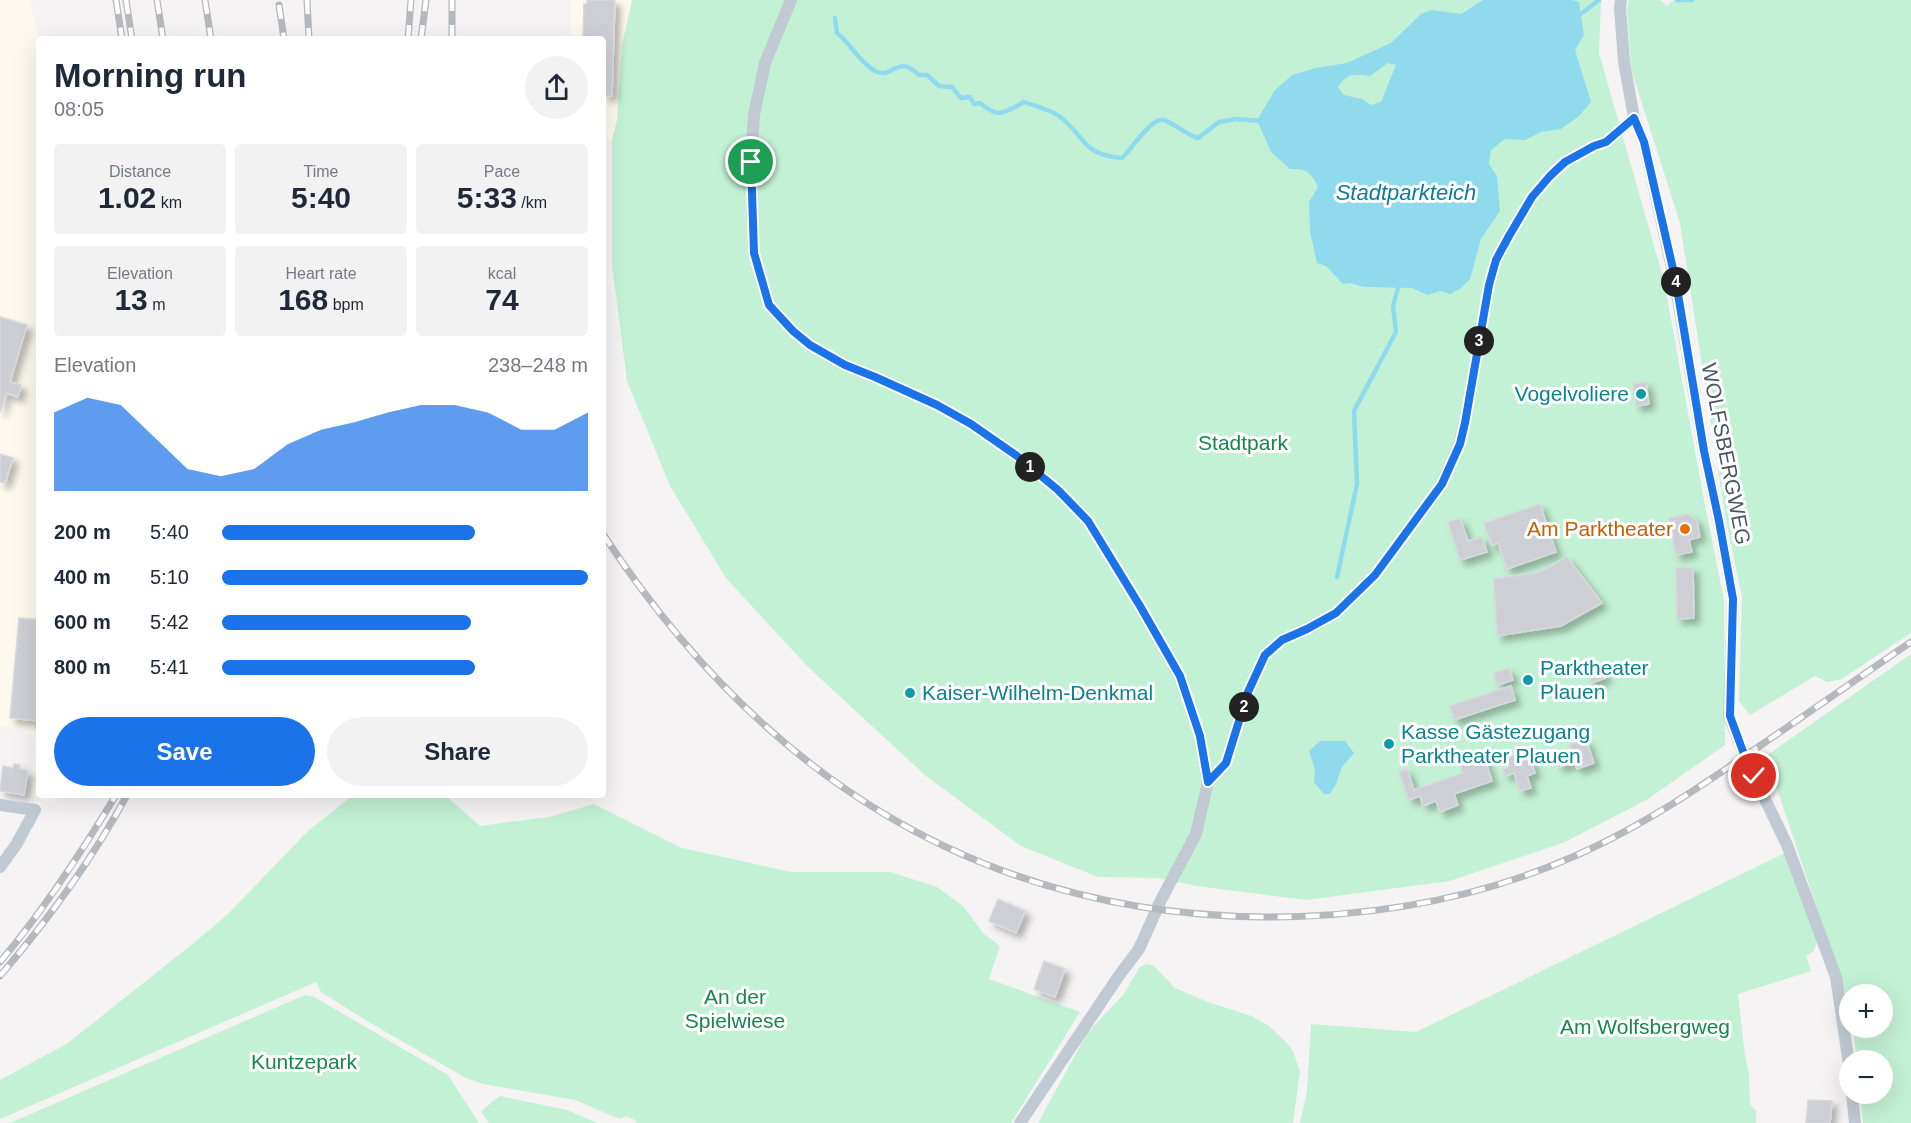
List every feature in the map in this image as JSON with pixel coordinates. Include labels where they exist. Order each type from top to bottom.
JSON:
[{"type":"street","points":[[790,0],[765,63],[754,115],[751,162],[754,253],[769,305],[793,331],[810,345],[845,365],[937,405],[971,424],[1058,490],[1088,521],[1140,606],[1180,676],[1200,736],[1208,782],[1196,834],[1160,902],[1139,949],[1020,1123]]},
{"type":"street","name":"WOLFSBERGWEG","points":[[1620,4],[1624,62],[1634,118],[1644,142],[1676,282],[1704,451],[1733,599],[1730,716],[1745,757],[1787,845],[1836,977],[1847,1050]]},
{"type":"street","points":[[1208,782],[1226,763],[1248,692],[1265,655],[1282,640],[1336,613],[1349,601],[1375,575],[1442,484],[1460,444],[1489,285],[1496,260],[1532,197],[1565,162],[1606,142],[1634,118]]},
{"type":"street","points":[[0,805],[35,810],[16,845],[0,867]]},
{"type":"street","points":[[1853,1104],[1855,1123]]},
{"type":"shaded area","points":[[0,0],[29,0],[39,36],[36,36],[36,798],[31,796],[35,741],[31,734],[16,728],[0,726]]},
{"type":"shaded area","points":[[571,0],[632,0],[617,120],[612,140],[606,140],[606,36],[570,36]]},
{"type":"shaded area","points":[[37,798],[60,798],[56,804]]},
{"type":"green space","name":"Stadtpark","points":[[632,0],[1601,0],[1599,53],[1664,281],[1724,600],[1725,745],[1648,799],[1565,842],[1450,881],[1306,900],[1197,886],[1156,878],[1098,877],[1021,846],[926,776],[807,666],[726,578],[670,486],[627,381],[612,265],[612,140],[617,120],[622,45]]},
{"type":"green space","points":[[1629,0],[1660,0],[1667,6],[1674,0],[1911,0],[1911,633],[1842,679],[1827,682],[1815,676],[1750,715],[1739,701],[1742,597],[1726,520],[1680,223],[1631,69],[1627,9]]},
{"type":"green space","points":[[1911,654],[1911,1123],[1863,1123],[1861,1104],[1893,1104],[1893,1050],[1856,1050],[1854,1038],[1893,1038],[1893,984],[1842,984],[1766,756]]},
{"type":"green space","name":"An der Spielwiese","points":[[349,798],[448,798],[480,826],[549,817],[594,804],[682,848],[791,872],[890,872],[937,887],[963,906],[984,934],[1000,946],[989,979],[1080,1012],[1011,1123],[637,1123],[627,1116],[620,1119],[575,1100],[483,1084],[466,1078],[321,992],[316,982],[0,1119],[0,1080],[68,1043],[195,942],[228,914],[308,831]]},
{"type":"green space","name":"Am Wolfsbergweg","points":[[1785,853],[1817,942],[1814,951],[1806,956],[1811,971],[1738,994],[1749,1074],[1750,1104],[1756,1111],[1756,1123],[1300,1123],[1307,1091],[1311,1024],[1416,1032]]},
{"type":"green space","points":[[1146,964],[1154,966],[1175,988],[1251,1016],[1268,1025],[1285,1041],[1293,1051],[1300,1072],[1293,1123],[1038,1123],[1087,1033],[1124,994],[1139,968]]},
{"type":"green space","name":"Kuntzepark","points":[[305,995],[314,997],[448,1075],[479,1123],[10,1123]]},
{"type":"green space","points":[[500,1096],[567,1110],[597,1123],[489,1123],[481,1111]]},
{"type":"water","name":"Stadtparkteich","points":[[1483,0],[1572,0],[1579,2],[1584,35],[1575,50],[1591,102],[1579,116],[1561,129],[1541,132],[1525,140],[1505,139],[1491,150],[1489,164],[1497,176],[1500,211],[1481,239],[1470,279],[1461,288],[1450,294],[1440,291],[1428,295],[1412,288],[1343,284],[1326,266],[1317,263],[1310,232],[1309,202],[1318,187],[1316,182],[1308,172],[1290,169],[1271,152],[1257,120],[1275,90],[1292,75],[1347,63],[1391,43],[1421,14],[1432,10],[1461,14]],"holes":[[[1388,63],[1396,65],[1381,102],[1371,105],[1362,99],[1344,95],[1338,87],[1348,77],[1370,76]]]},
{"type":"water","points":[[1320,741],[1345,741],[1354,753],[1342,767],[1330,794],[1324,794],[1314,782],[1315,770],[1309,751]]},
{"type":"building","points":[[587,0],[615,0],[612,96],[606,95],[606,36],[583,36],[584,4],[587,4]]},
{"type":"building","points":[[0,317],[27,325],[10,382],[21,385],[18,397],[6,393],[0,413]]},
{"type":"building","name":"Vogelvoliere","points":[[1646,382],[1649,404],[1636,406],[1633,384]]},
{"type":"building","points":[[0,454],[13,458],[5,483],[0,482]]},
{"type":"building","points":[[1540,504],[1556,552],[1507,569],[1498,543],[1492,546],[1484,523]]},
{"type":"building","name":"Am Parktheater","points":[[1688,514],[1697,521],[1700,537],[1689,540],[1692,552],[1676,555],[1669,518]]},
{"type":"building","points":[[1460,518],[1468,541],[1482,537],[1487,552],[1460,560],[1448,522]]},
{"type":"building","points":[[1567,557],[1602,603],[1561,626],[1497,636],[1494,579],[1540,572]]},
{"type":"building","points":[[1693,567],[1694,618],[1677,619],[1676,568]]},
{"type":"building","points":[[19,618],[36,620],[36,721],[10,718]]},
{"type":"building","points":[[1601,665],[1606,678],[1591,683],[1587,670]]},
{"type":"building","points":[[1509,668],[1513,680],[1497,685],[1494,673]]},
{"type":"building","points":[[1511,686],[1515,700],[1454,720],[1450,706]]},
{"type":"building","points":[[1586,739],[1594,763],[1577,769],[1575,762],[1559,767],[1556,758],[1572,753],[1569,745]]},
{"type":"building","points":[[1528,751],[1535,773],[1527,776],[1531,788],[1520,791],[1514,773],[1505,776],[1503,769],[1509,767],[1506,758]]},
{"type":"building","points":[[1484,756],[1492,781],[1454,794],[1458,805],[1440,812],[1436,801],[1423,806],[1420,796],[1409,800],[1399,772],[1407,769],[1414,790],[1463,773],[1460,765]]},
{"type":"building","points":[[14,764],[20,765],[19,769],[28,771],[24,795],[0,791],[3,766],[13,768]]},
{"type":"building","points":[[998,899],[1025,911],[1016,933],[989,921]]},
{"type":"building","points":[[1044,961],[1065,969],[1055,997],[1034,989]]},
{"type":"building","points":[[1808,1100],[1832,1101],[1830,1123],[1806,1123]]},
{"type":"waterway","points":[[1578,16],[1599,0]]},
{"type":"waterway","points":[[1677,0],[1692,0]]},
{"type":"waterway","points":[[835,18],[837,33],[864,63],[875,71],[881,73],[905,66],[919,75],[927,75],[939,86],[952,87],[961,98],[970,97],[974,104],[980,103],[997,113],[1002,113],[1024,102],[1051,111],[1068,123],[1091,149],[1109,156],[1122,158],[1148,128],[1159,120],[1168,121],[1198,138],[1219,122],[1237,119],[1262,121]]},
{"type":"waterway","points":[[1337,577],[1357,484],[1354,411],[1396,332],[1393,306],[1399,284]]},
{"type":"railway","points":[[116,0],[122,36]]},
{"type":"railway","points":[[126,0],[132,36]]},
{"type":"railway","points":[[157,0],[163,36]]},
{"type":"railway","points":[[205,0],[211,36]]},
{"type":"railway","points":[[307,0],[309,36]]},
{"type":"railway","points":[[408,36],[411,0]]},
{"type":"railway","points":[[421,36],[426,0]]},
{"type":"railway","points":[[452,0],[452,36]]},
{"type":"railway","points":[[279,5],[284,36]]},
{"type":"railway","points":[[606,538],[664,619],[732,694],[805,759],[884,814],[970,858],[1062,890],[1161,910],[1266,917],[1346,914],[1425,903],[1464,894],[1540,870],[1602,843],[1675,802],[1911,642]]},
{"type":"railway","points":[[0,962],[61,881],[114,798]]},
{"type":"railway","points":[[0,976],[68,889],[125,798]]},
{"type":"place","name":"Vogelvoliere","points":[[1641,394]]},
{"type":"place","name":"Am Parktheater","points":[[1685,529]]},
{"type":"place","name":"Parktheater Plauen","points":[[1528,680]]},
{"type":"place","name":"Kaiser-Wilhelm-Denkmal","points":[[910,693]]},
{"type":"place","name":"Kasse Gästezugang Parktheater Plauen","points":[[1389,744]]},
{"type":"route","points":[[751,162],[754,253],[769,305],[793,331],[810,345],[845,365],[937,405],[971,424],[1017,456],[1058,490],[1088,521],[1180,676],[1200,736],[1208,782],[1226,763],[1248,692],[1265,655],[1282,640],[1336,613],[1349,601],[1375,575],[1442,484],[1460,444],[1489,285],[1496,260],[1532,197],[1565,162],[1606,142],[1634,118],[1644,142],[1676,282],[1704,451],[1733,599],[1730,716],[1754,776]]}]
